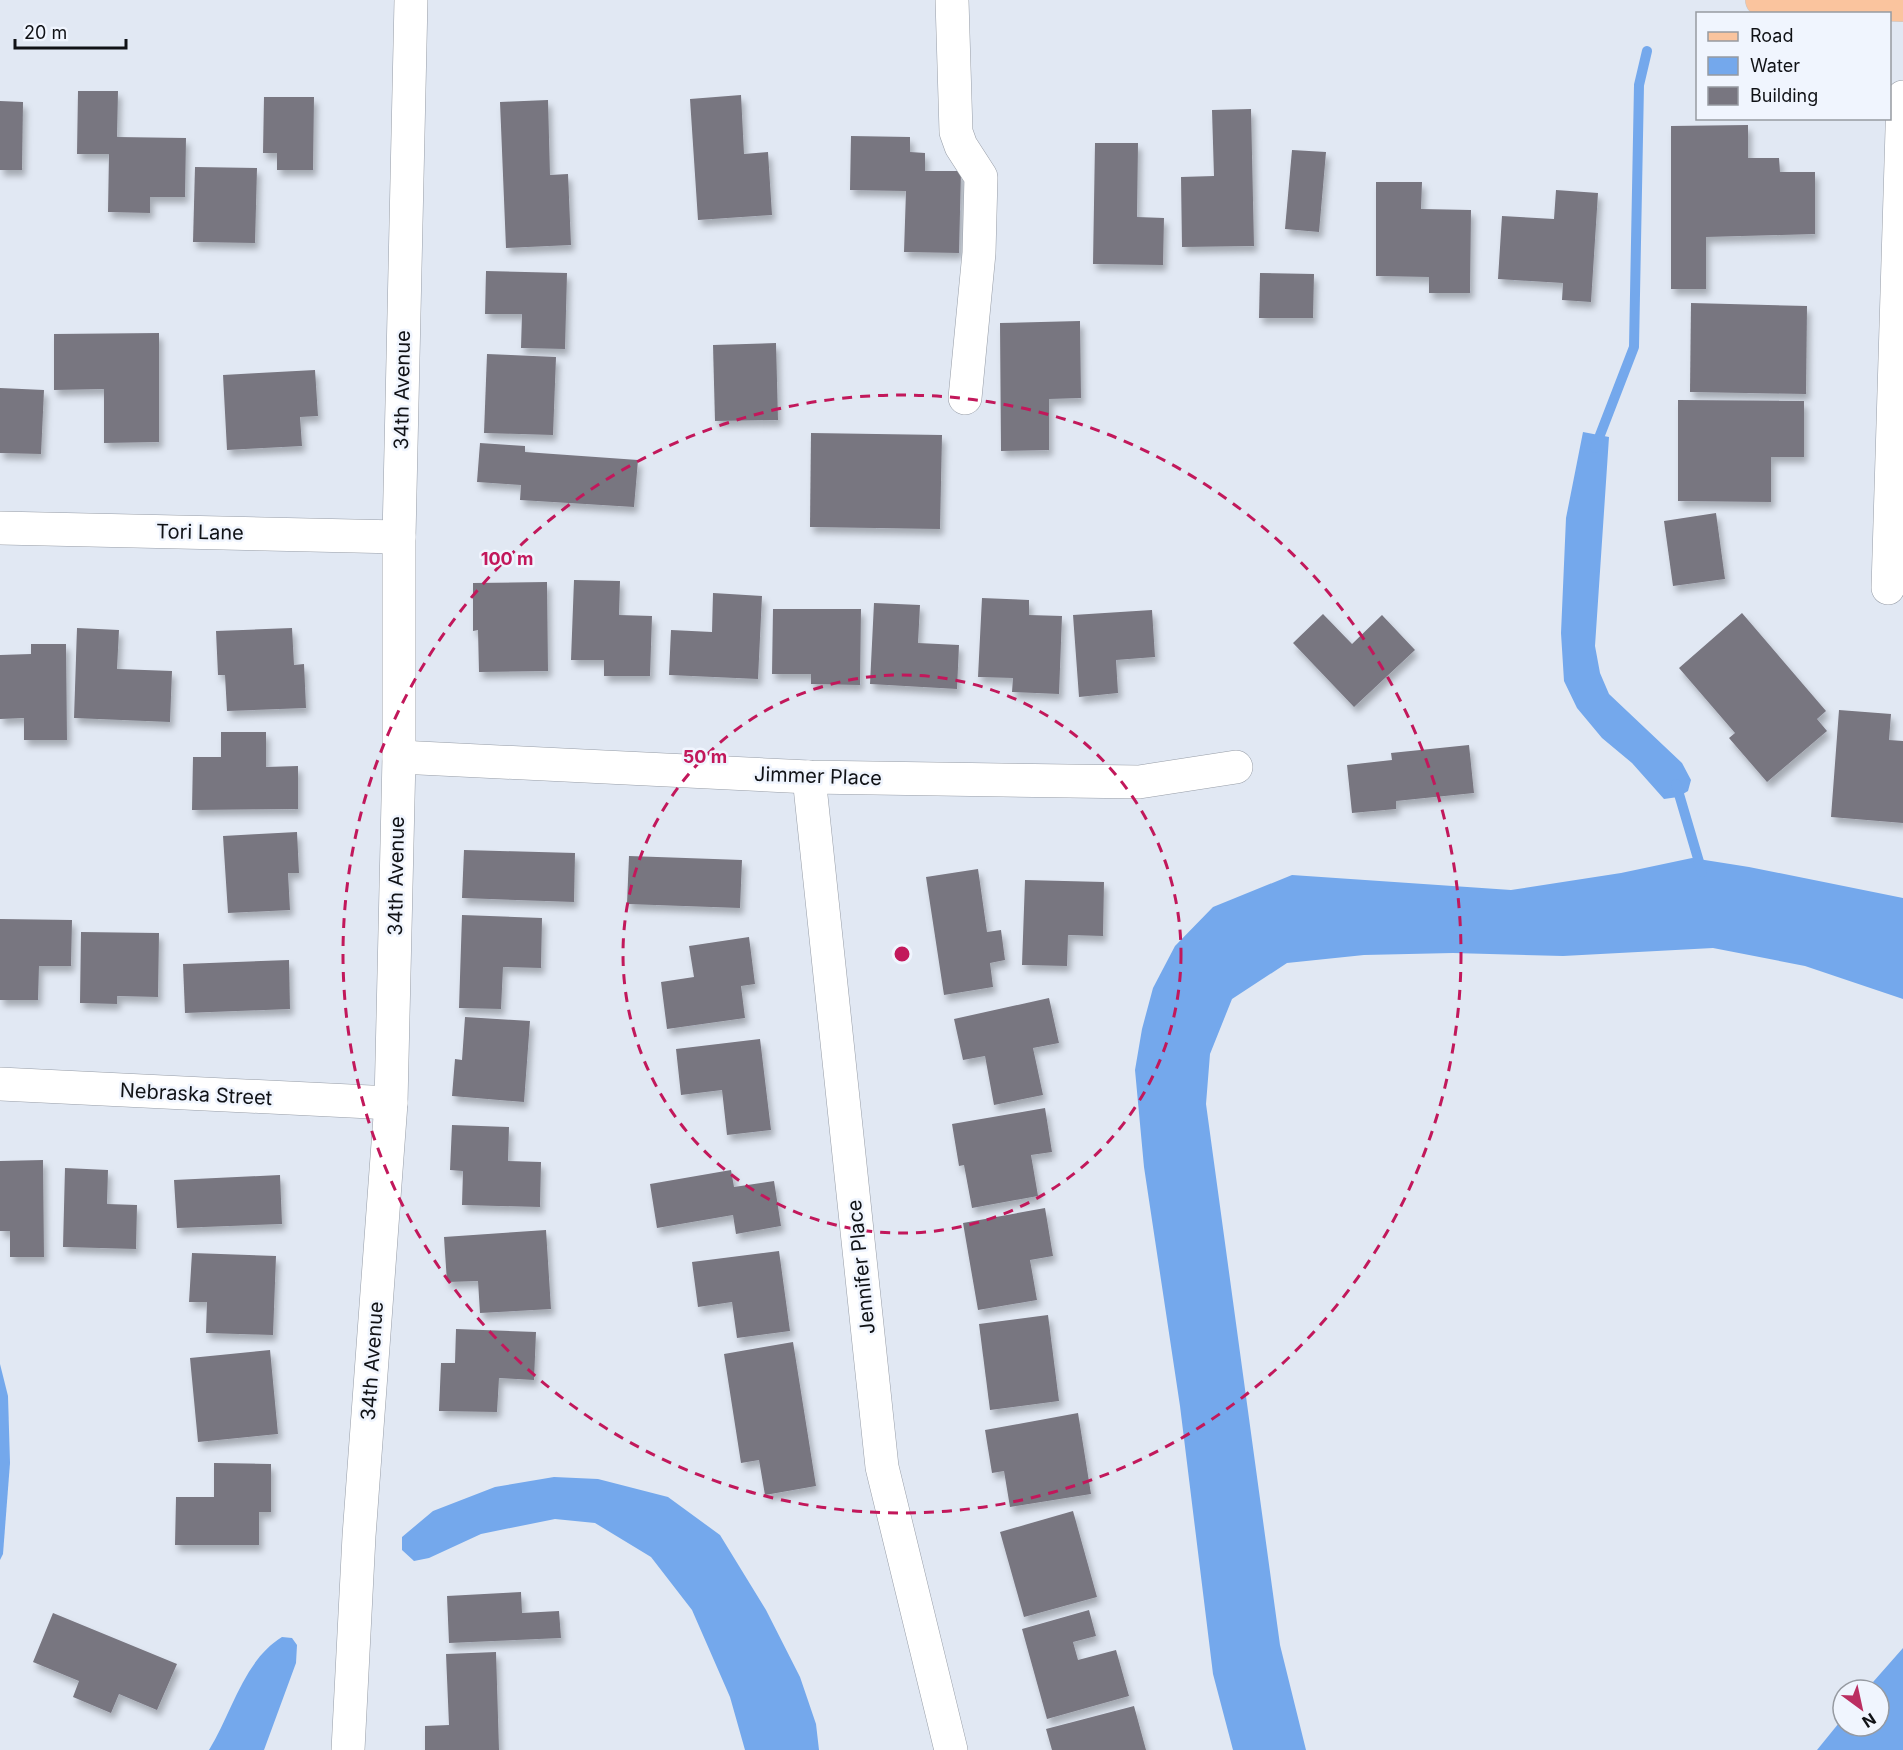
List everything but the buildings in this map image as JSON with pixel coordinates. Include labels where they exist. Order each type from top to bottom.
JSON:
[{"type":"main road","points":[[1762,0],[1903,5]]},
{"type":"street","name":"34th Avenue","points":[[348,1750],[358,1536],[391,1103],[399,757],[399,537],[411,0]]},
{"type":"street","points":[[952,0],[956,132],[961,146],[981,177],[979,253],[965,399]]},
{"type":"street","points":[[1888,588],[1903,97]]},
{"type":"street","name":"Tori Lane","points":[[0,528],[399,537]]},
{"type":"street","name":"Jimmer Place","points":[[399,757],[809,777],[1139,782],[1236,767]]},
{"type":"street","name":"Jennifer Place","points":[[809,777],[882,1467],[951,1750]]},
{"type":"street","name":"Nebraska Street","points":[[0,1084],[391,1103]]},
{"type":"water","points":[[1583,432],[1609,437],[1595,646],[1600,673],[1609,694],[1682,763],[1691,780],[1688,791],[1678,797],[1664,799],[1632,763],[1602,738],[1577,708],[1564,681],[1561,633],[1566,518]]},
{"type":"water","points":[[1692,858],[1903,898],[1903,999],[1805,966],[1713,948],[1563,956],[1453,953],[1364,955],[1287,963],[1232,999],[1210,1054],[1206,1104],[1280,1645],[1306,1750],[1233,1750],[1213,1674],[1180,1406],[1144,1167],[1135,1070],[1142,1029],[1153,988],[1175,946],[1213,907],[1292,875],[1511,890],[1621,873]]},
{"type":"water","points":[[0,1364],[8,1396],[10,1463],[3,1554],[0,1560]]},
{"type":"water","points":[[554,1477],[598,1479],[668,1497],[720,1535],[766,1610],[800,1677],[816,1724],[819,1750],[745,1750],[730,1697],[692,1610],[651,1557],[595,1523],[555,1519],[481,1534],[429,1558],[414,1561],[402,1550],[402,1537],[433,1511],[495,1487]]},
{"type":"water","points":[[282,1637],[292,1638],[297,1645],[296,1663],[264,1750],[209,1750],[257,1660]]},
{"type":"water","points":[[1903,1648],[1903,1750],[1817,1750],[1831,1733],[1831,1738],[1891,1738],[1891,1678],[1877,1678]]},
{"type":"waterway","points":[[1595,448],[1634,347],[1639,85],[1647,51]]},
{"type":"waterway","points":[[1676,784],[1702,872]]}]
